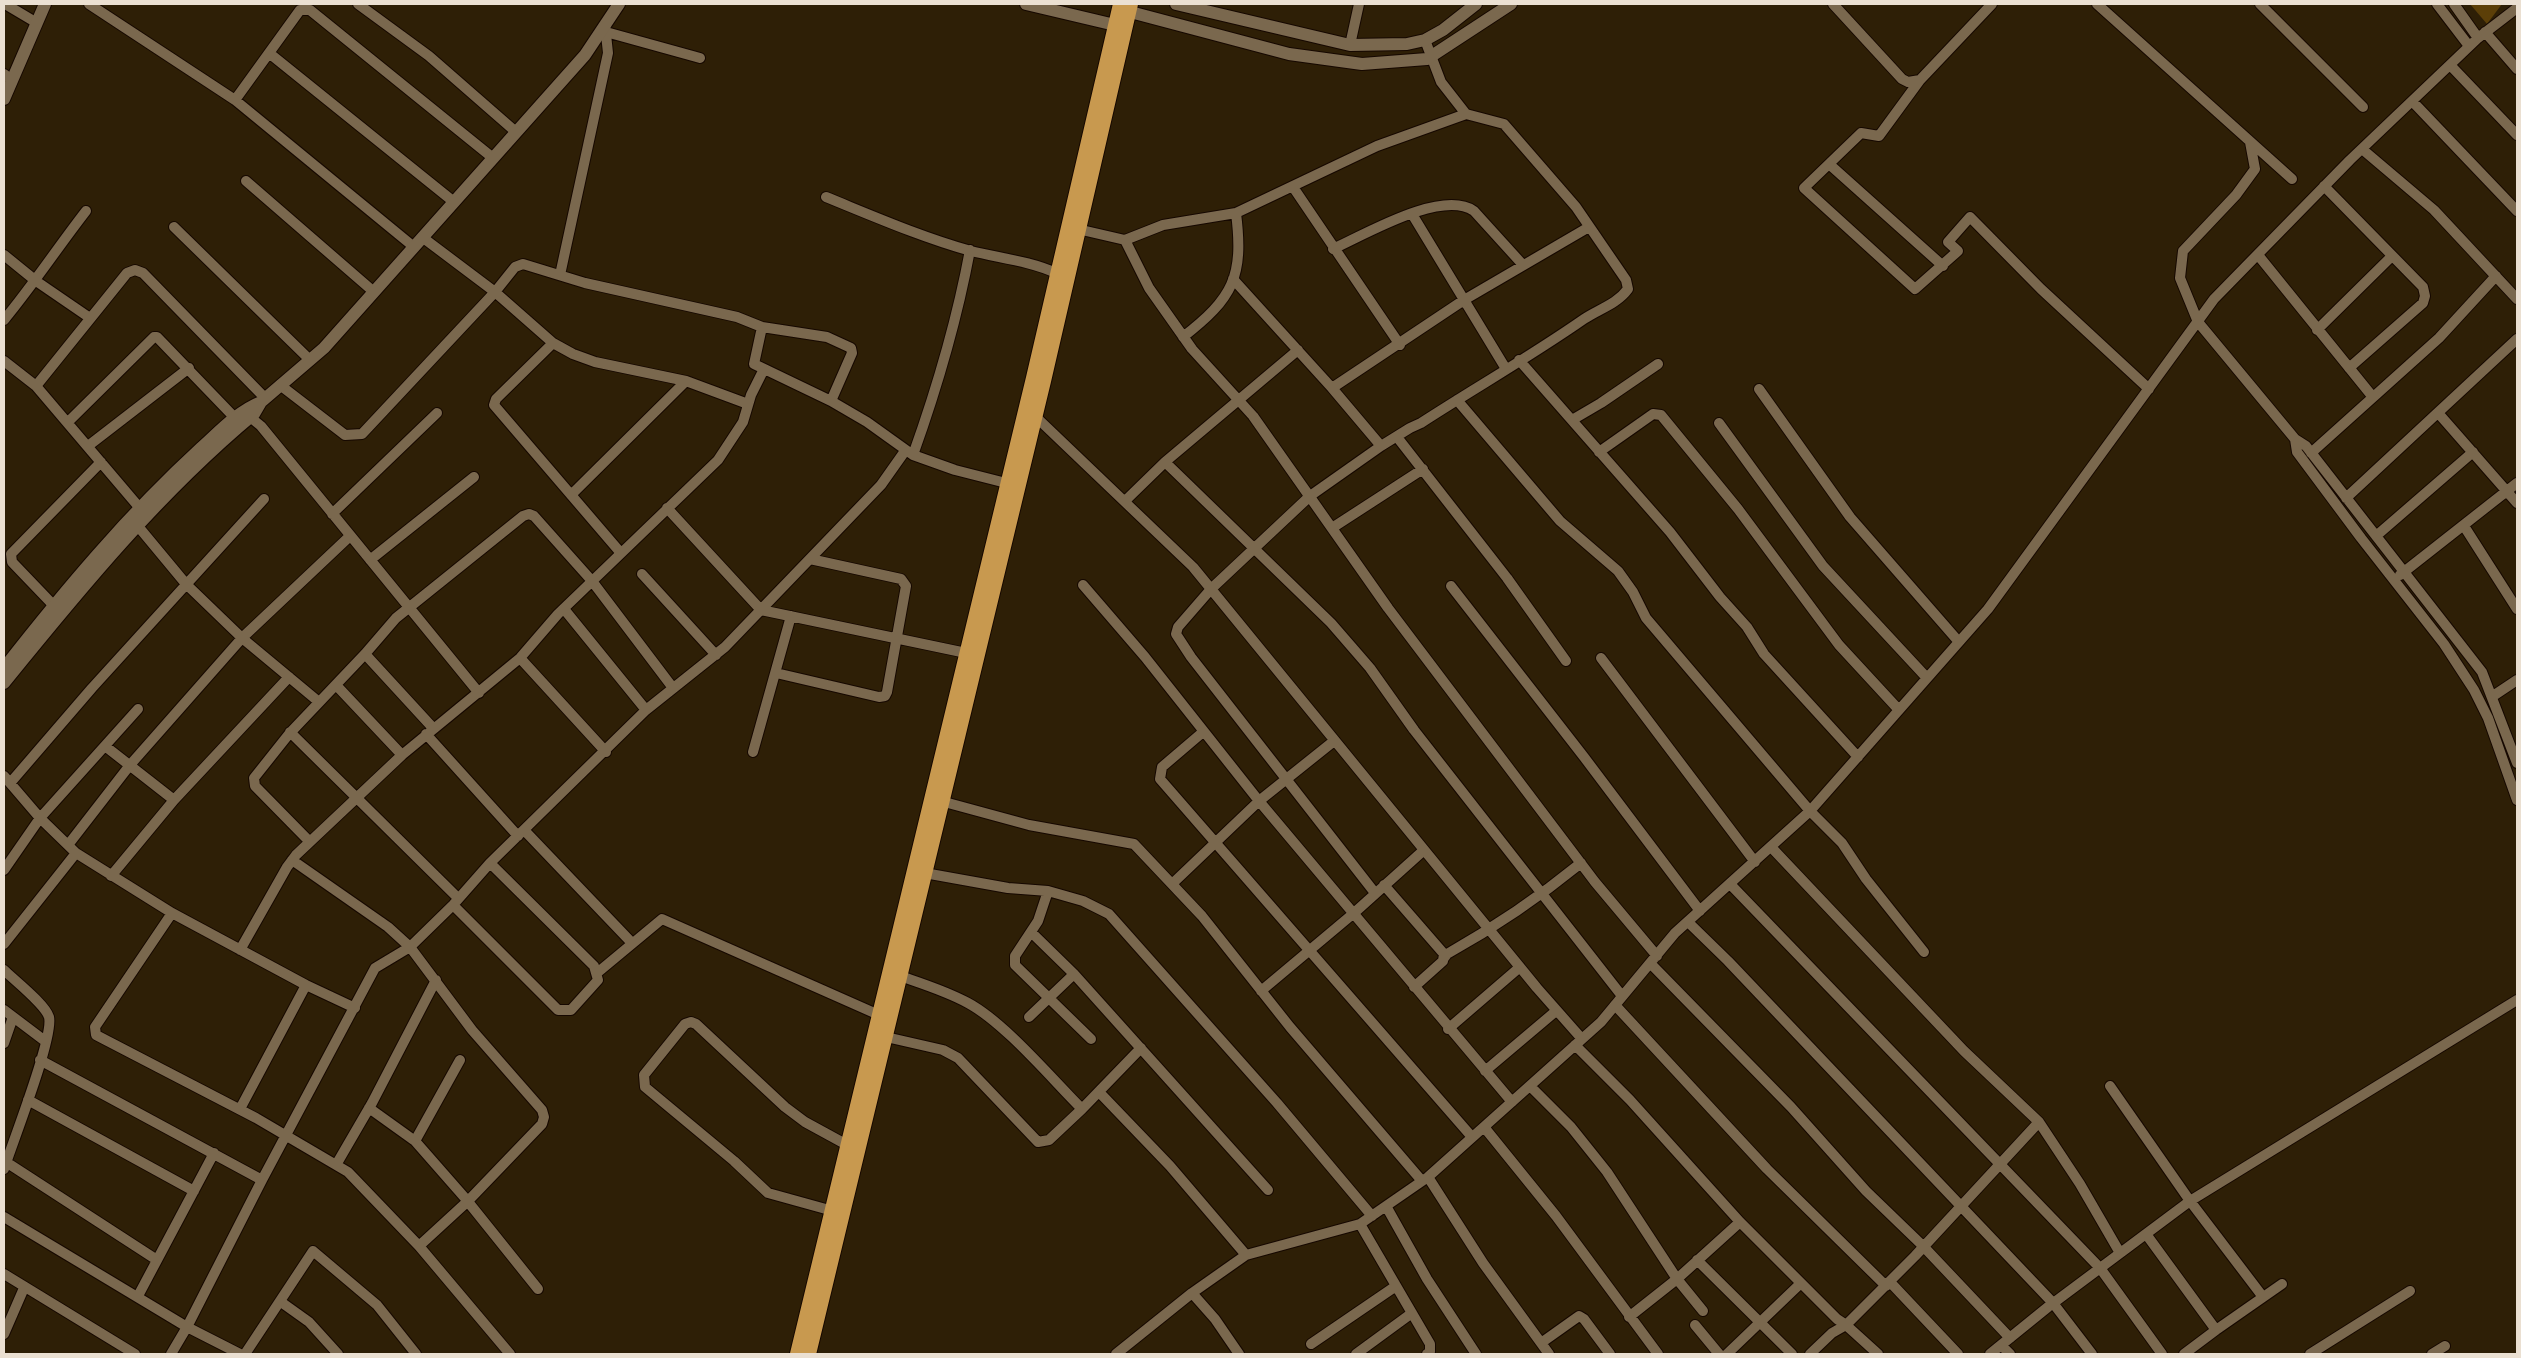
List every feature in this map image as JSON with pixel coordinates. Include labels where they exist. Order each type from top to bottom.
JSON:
[{"type":"highway","points":[[1030,414],[1056,273],[1073,228],[1115,25],[1125,7]]},
{"type":"highway","points":[[797,1354],[849,1146],[878,1015],[918,872],[972,654],[1125,7]]},
{"type":"highway","points":[[809,1354],[900,976],[918,872]]},
{"type":"street","points":[[5,4],[37,23]]},
{"type":"street","points":[[4,99],[8,77],[45,4]]},
{"type":"street","points":[[89,4],[235,100],[418,242],[495,292],[553,343],[573,354],[595,362],[686,381],[748,404]]},
{"type":"street","points":[[358,4],[429,56],[516,132]]},
{"type":"street","points":[[4,683],[57,609],[137,525],[143,512],[250,417],[263,400],[280,384],[324,348],[585,55],[605,28],[619,4]]},
{"type":"street","points":[[1026,4],[1115,25]]},
{"type":"street","points":[[1176,4],[1350,45],[1407,44],[1425,40],[1443,30],[1476,4]]},
{"type":"street","points":[[1350,45],[1359,4]]},
{"type":"street","points":[[1125,7],[1289,54],[1362,64],[1427,60],[1511,4]]},
{"type":"street","points":[[1832,4],[1902,79],[1908,82],[1920,80]]},
{"type":"street","points":[[1992,4],[1920,80],[1880,136],[1861,133],[1804,188],[1915,289],[1958,251],[1948,242],[1970,218],[2041,289],[2149,389]]},
{"type":"street","points":[[2097,4],[2292,179]]},
{"type":"street","points":[[2260,4],[2363,107]]},
{"type":"street","points":[[2437,4],[2470,46]]},
{"type":"street","points":[[2454,4],[2517,69]]},
{"type":"street","points":[[1116,1354],[1192,1293],[1246,1255],[1360,1224],[1372,1216],[1425,1179],[1578,1042],[1615,1004],[1653,959],[1688,922],[1810,812],[1988,609],[2214,299],[2362,149],[2482,35],[2517,8]]},
{"type":"street","points":[[235,100],[300,10],[310,10],[493,158]]},
{"type":"street","points":[[605,28],[700,58]]},
{"type":"street","points":[[560,275],[608,53],[605,28]]},
{"type":"street","points":[[1425,40],[1440,82],[1466,114]]},
{"type":"street","points":[[270,53],[454,202]]},
{"type":"street","points":[[2451,66],[2517,135]]},
{"type":"street","points":[[2413,102],[2517,211]]},
{"type":"street","points":[[1073,228],[1125,240],[1163,225],[1236,213],[1377,146],[1466,114],[1504,124],[1576,207],[1626,280],[1628,289],[1622,297],[1381,446],[1310,496],[1255,550],[1211,589],[1178,627],[1176,634],[1179,640],[1286,780],[1376,893]]},
{"type":"street","points":[[2250,142],[2255,169],[2236,195],[2183,250],[2180,278],[2198,322],[2295,440],[2306,446],[2482,672],[2493,696],[2517,763]]},
{"type":"street","points":[[2362,149],[2434,210],[2517,299]]},
{"type":"street","points":[[1829,164],[1943,266]]},
{"type":"street","points":[[246,181],[374,292]]},
{"type":"street","points":[[2324,186],[2423,287],[2425,296],[2423,303],[2350,368]]},
{"type":"street","points":[[1293,187],[1333,249],[1400,344]]},
{"type":"street","points":[[826,197],[918,234],[970,250],[1043,267],[1056,273]]},
{"type":"street","points":[[1333,249],[1435,205],[1466,206],[1474,212],[1523,265]]},
{"type":"street","points":[[4,320],[36,281],[54,253],[86,211]]},
{"type":"street","points":[[1183,337],[1203,321],[1224,299],[1238,269],[1240,243],[1236,213]]},
{"type":"street","points":[[1412,214],[1506,369]]},
{"type":"street","points":[[174,227],[310,360]]},
{"type":"street","points":[[1332,388],[1464,300],[1589,227]]},
{"type":"street","points":[[1125,240],[1149,288],[1183,337],[1239,400],[1310,496],[1394,616],[1653,959],[1791,1107],[1866,1191],[1923,1246],[2010,1338]]},
{"type":"street","points":[[171,1354],[187,1327],[262,1180],[375,968],[410,947],[456,901],[490,863],[606,752],[646,710],[716,655],[880,486],[908,453],[937,385],[962,293],[970,250]]},
{"type":"street","points":[[4,255],[36,281],[90,318]]},
{"type":"street","points":[[2258,255],[2372,396]]},
{"type":"street","points":[[2317,330],[2392,256]]},
{"type":"street","points":[[280,384],[345,435],[362,434],[518,265],[662,302],[737,317],[762,327],[827,337],[851,348],[852,353],[831,401]]},
{"type":"street","points":[[36,386],[127,272],[139,271],[263,400]]},
{"type":"street","points":[[2311,453],[2372,396],[2439,338],[2496,276]]},
{"type":"street","points":[[1233,279],[1332,388],[1381,446]]},
{"type":"street","points":[[762,327],[754,364],[831,401],[867,422],[908,453],[955,470],[1013,485]]},
{"type":"street","points":[[68,422],[154,338],[159,338],[235,418]]},
{"type":"street","points":[[2346,498],[2517,339]]},
{"type":"street","points":[[553,343],[496,399],[494,405],[620,552]]},
{"type":"street","points":[[1125,501],[1165,462],[1298,350]]},
{"type":"street","points":[[1520,360],[1670,532],[1720,597],[1747,626],[1764,654],[1858,758]]},
{"type":"street","points":[[4,361],[36,386],[143,512]]},
{"type":"street","points":[[1572,420],[1601,403],[1658,364]]},
{"type":"street","points":[[88,446],[188,368]]},
{"type":"street","points":[[240,950],[292,860],[402,755],[520,658],[564,609],[620,552],[724,453],[743,422],[748,404],[764,369]]},
{"type":"street","points":[[570,495],[686,381]]},
{"type":"street","points":[[1759,389],[1850,517],[1959,642]]},
{"type":"street","points":[[4,668],[143,512],[235,418],[249,406],[263,400]]},
{"type":"street","points":[[1457,400],[1560,521],[1618,571],[1633,592],[1646,618],[1810,812],[1850,854],[1866,879],[1924,952]]},
{"type":"street","points":[[332,514],[436,413]]},
{"type":"street","points":[[1030,414],[1125,501],[1192,567],[1556,1010],[1578,1042],[1740,1222],[1837,1319],[1878,1354]]},
{"type":"street","points":[[1599,452],[1653,414],[1661,415],[1733,503],[1840,645],[1899,710]]},
{"type":"street","points":[[2438,414],[2507,490],[2517,504]]},
{"type":"street","points":[[250,417],[261,426],[479,693]]},
{"type":"street","points":[[1719,423],[1823,566],[1927,678]]},
{"type":"street","points":[[1397,436],[1507,578],[1566,661]]},
{"type":"street","points":[[2295,440],[2298,452],[2444,644],[2474,690],[2488,718],[2517,800]]},
{"type":"street","points":[[2376,536],[2473,452]]},
{"type":"street","points":[[57,609],[12,562],[11,554],[101,462]]},
{"type":"street","points":[[1165,462],[1331,623],[1370,668],[1414,730],[1622,996]]},
{"type":"street","points":[[1332,528],[1423,468]]},
{"type":"street","points":[[370,560],[474,477]]},
{"type":"street","points":[[2394,580],[2517,483]]},
{"type":"street","points":[[264,499],[7,779],[40,818],[76,853],[172,914],[306,985],[355,1008]]},
{"type":"street","points":[[667,508],[761,610],[972,654]]},
{"type":"street","points":[[310,842],[254,784],[254,778],[290,732],[408,607],[522,516],[529,514],[534,516],[592,581],[673,688]]},
{"type":"street","points":[[137,525],[186,584],[242,638],[319,702]]},
{"type":"street","points":[[2464,526],[2517,609]]},
{"type":"street","points":[[68,845],[130,766],[242,638],[350,536]]},
{"type":"street","points":[[776,672],[879,697],[885,696],[906,586],[905,582],[901,579],[810,559]]},
{"type":"street","points":[[642,574],[716,655]]},
{"type":"street","points":[[1082,585],[1145,657],[1259,801],[1448,1029],[1512,1102]]},
{"type":"street","points":[[1451,586],[1700,911]]},
{"type":"street","points":[[564,609],[646,710]]},
{"type":"street","points":[[753,752],[791,616]]},
{"type":"street","points":[[365,654],[430,731],[521,833],[632,943]]},
{"type":"street","points":[[520,658],[606,752]]},
{"type":"street","points":[[1601,658],[1755,862]]},
{"type":"street","points":[[112,876],[174,800],[289,677]]},
{"type":"street","points":[[2493,696],[2517,680]]},
{"type":"street","points":[[336,685],[402,755]]},
{"type":"street","points":[[4,870],[40,818],[138,709]]},
{"type":"street","points":[[290,732],[357,797],[558,1010],[571,1010],[598,980],[594,966],[490,863]]},
{"type":"street","points":[[1203,732],[1162,767],[1160,779],[1472,1137]]},
{"type":"street","points":[[1172,884],[1259,801],[1334,741]]},
{"type":"street","points":[[105,746],[174,800]]},
{"type":"street","points":[[936,800],[1029,825],[1134,844],[1202,916],[1261,992],[1425,1179],[1482,1264],[1549,1354]]},
{"type":"street","points":[[1771,847],[1964,1051],[2039,1122],[2080,1184],[2120,1253]]},
{"type":"street","points":[[1261,992],[1354,914],[1424,850]]},
{"type":"street","points":[[4,944],[76,853]]},
{"type":"street","points":[[292,860],[388,927],[410,947],[472,1030],[542,1110],[544,1117],[542,1124],[468,1202],[418,1246]]},
{"type":"street","points":[[1414,987],[1447,954],[1490,930],[1542,895],[1580,863]]},
{"type":"street","points":[[918,872],[1008,888],[1048,891],[1083,901],[1109,914],[1277,1103],[1372,1216]]},
{"type":"street","points":[[1730,884],[2100,1268],[2162,1354]]},
{"type":"street","points":[[1384,885],[1444,954],[1444,958]]},
{"type":"street","points":[[1048,891],[1038,921],[1015,956],[1014,966],[1091,1039]]},
{"type":"street","points":[[172,914],[95,1027],[94,1031],[96,1034],[240,1109],[348,1172],[418,1246],[510,1354]]},
{"type":"street","points":[[597,973],[662,919],[878,1015]]},
{"type":"street","points":[[1688,922],[1728,961],[2053,1303],[2092,1354]]},
{"type":"street","points":[[1031,932],[1074,974],[1268,1190]]},
{"type":"street","points":[[1448,1029],[1520,967]]},
{"type":"street","points":[[4,970],[45,1011],[49,1021],[28,1100],[5,1165],[157,1260]]},
{"type":"street","points":[[1029,1017],[1074,974]]},
{"type":"street","points":[[900,976],[969,1003],[1010,1036],[1082,1109]]},
{"type":"street","points":[[336,1165],[369,1108],[436,980]]},
{"type":"street","points":[[240,1109],[306,985]]},
{"type":"street","points":[[1990,1354],[2053,1303],[2190,1201],[2517,1000]]},
{"type":"street","points":[[1615,1004],[1767,1170],[1888,1284],[1958,1354]]},
{"type":"street","points":[[4,1010],[45,1041]]},
{"type":"street","points":[[1485,1071],[1556,1010]]},
{"type":"street","points":[[4,1043],[13,1017]]},
{"type":"street","points":[[833,1211],[768,1193],[734,1161],[645,1087],[644,1075],[685,1024],[691,1022],[696,1024],[785,1107],[805,1122],[849,1146]]},
{"type":"street","points":[[886,1037],[943,1050],[958,1058],[1038,1142],[1049,1140],[1141,1048]]},
{"type":"street","points":[[40,1060],[262,1180]]},
{"type":"street","points":[[415,1141],[460,1060]]},
{"type":"street","points":[[1530,1086],[1571,1127],[1607,1172],[1677,1279],[1703,1312]]},
{"type":"street","points":[[2110,1086],[2190,1201],[2263,1297]]},
{"type":"street","points":[[1099,1092],[1170,1166],[1246,1255]]},
{"type":"street","points":[[28,1100],[194,1191]]},
{"type":"street","points":[[369,1108],[415,1141],[468,1202],[538,1289]]},
{"type":"street","points":[[1810,1354],[1832,1333],[1846,1325],[1888,1284],[2039,1122]]},
{"type":"street","points":[[1484,1127],[1556,1216],[1658,1354]]},
{"type":"street","points":[[138,1296],[214,1153]]},
{"type":"street","points":[[1386,1206],[1427,1279],[1476,1354]]},
{"type":"street","points":[[4,1217],[187,1327],[240,1354]]},
{"type":"street","points":[[1629,1317],[1677,1279],[1740,1222]]},
{"type":"street","points":[[1360,1224],[1430,1344],[1430,1352],[1426,1354]]},
{"type":"street","points":[[2146,1234],[2216,1330]]},
{"type":"street","points":[[245,1354],[313,1251],[376,1305],[416,1354]]},
{"type":"street","points":[[1697,1260],[1792,1354]]},
{"type":"street","points":[[4,1274],[119,1350],[135,1354]]},
{"type":"street","points":[[1727,1354],[1801,1283]]},
{"type":"street","points":[[2184,1354],[2282,1284]]},
{"type":"street","points":[[1311,1344],[1396,1286]]},
{"type":"street","points":[[4,1334],[24,1288]]},
{"type":"street","points":[[2310,1354],[2410,1291]]},
{"type":"street","points":[[1192,1293],[1215,1319],[1239,1354]]},
{"type":"street","points":[[281,1302],[309,1322],[338,1354]]},
{"type":"street","points":[[1356,1354],[1412,1313]]},
{"type":"street","points":[[1541,1343],[1579,1316],[1584,1319],[1610,1354]]},
{"type":"street","points":[[1695,1325],[1718,1354]]},
{"type":"street","points":[[2002,1345],[2010,1354]]},
{"type":"street","points":[[2432,1354],[2446,1346]]},
{"type":"shaded area","points":[[2470,4],[2502,4],[2487,24]]}]
